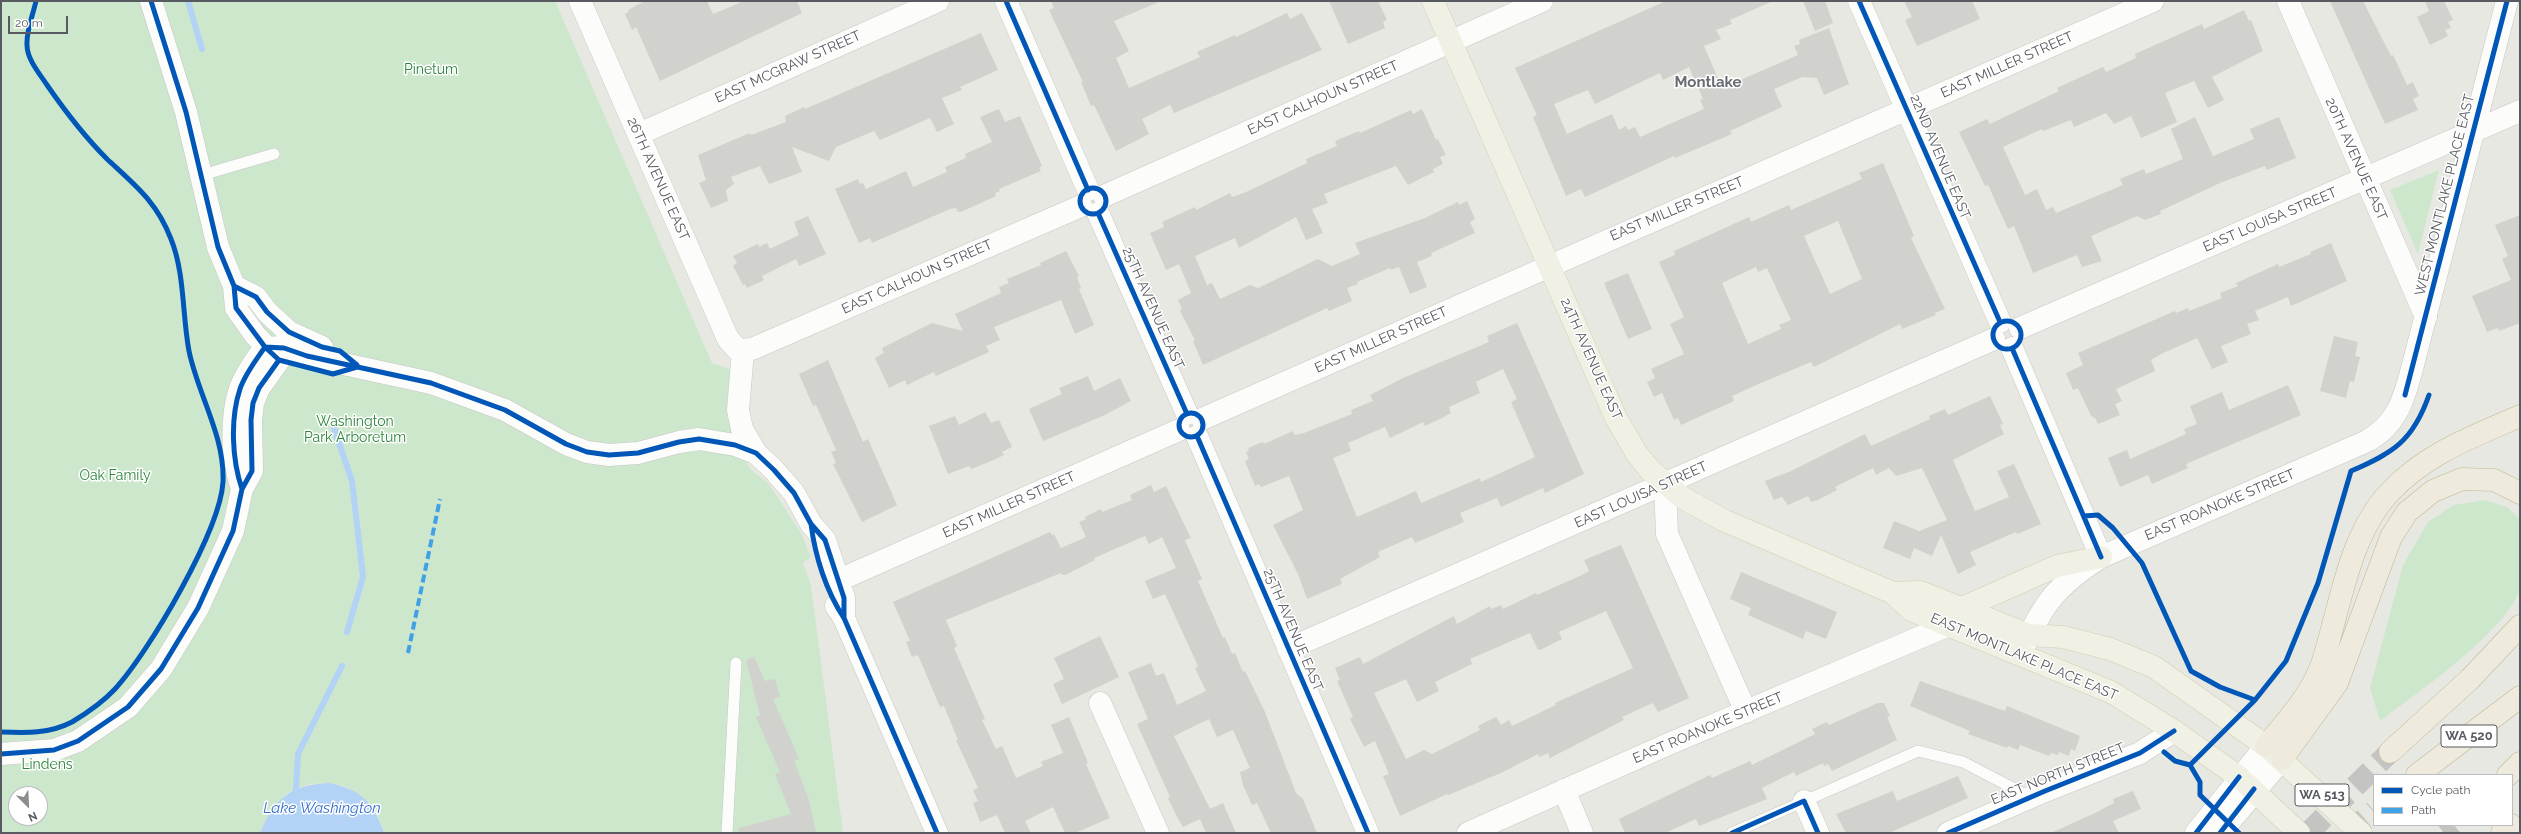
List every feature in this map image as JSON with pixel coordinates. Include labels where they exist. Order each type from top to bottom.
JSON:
[{"type":"highway","points":[[2274,752],[2294,713],[2315,680],[2355,552],[2373,516],[2388,494],[2412,472],[2434,456],[2470,436],[2520,416]]},
{"type":"highway","points":[[2274,752],[2337,683],[2391,537],[2407,512],[2433,491],[2462,479],[2494,480],[2520,492]]},
{"type":"highway","points":[[2390,752],[2470,679],[2520,626]]},
{"type":"highway","name":"WA 520","points":[[2418,774],[2520,697]]},
{"type":"highway","points":[[2509,774],[2520,763]]},
{"type":"highway","points":[[2502,833],[2511,826]]},
{"type":"main road","name":"24TH AVENUE EAST","points":[[1433,1],[1626,436],[1650,470],[1665,484]]},
{"type":"main road","name":"EAST MONTLAKE PLACE EAST","points":[[1665,484],[1702,510],[1893,593],[1911,610],[2112,692],[2174,731],[2247,783]]},
{"type":"main road","points":[[1962,608],[2057,566],[2101,556]]},
{"type":"main road","name":"EAST MONTLAKE PLACE EAST","points":[[1893,593],[1920,592],[2030,635],[2063,637],[2110,649],[2154,667],[2274,752]]},
{"type":"main road","name":"WA 513","points":[[2274,752],[2361,833]]},
{"type":"main road","name":"WA 513","points":[[2247,783],[2299,833]]},
{"type":"street","points":[[151,1],[186,112],[202,174],[218,247],[234,286],[236,308],[279,347],[333,374],[359,366]]},
{"type":"street","name":"26TH AVENUE EAST","points":[[580,1],[728,339],[738,350],[748,350]]},
{"type":"street","name":"EAST MCGRAW STREET","points":[[639,134],[938,1]]},
{"type":"street","name":"25TH AVENUE EAST","points":[[1006,1],[1368,833]]},
{"type":"street","name":"EAST CALHOUN STREET","points":[[748,350],[1093,201],[1450,40],[1542,1]]},
{"type":"street","name":"22ND AVENUE EAST","points":[[1859,1],[2006,334],[2101,556]]},
{"type":"street","name":"EAST MILLER STREET","points":[[839,580],[1549,265],[1907,110],[2153,1]]},
{"type":"street","name":"20TH AVENUE EAST","points":[[2288,1],[2426,317]]},
{"type":"street","name":"WEST MONTLAKE PLACE EAST","points":[[2389,425],[2396,416],[2405,395],[2507,1]]},
{"type":"street","name":"EAST LOUISA STREET","points":[[1288,649],[2006,334],[2520,111]]},
{"type":"street","points":[[1,754],[54,750],[66,746],[93,732],[128,706],[162,669],[198,608],[233,531],[242,489],[235,470],[236,408],[244,380],[279,347],[322,347],[340,351],[359,366],[431,383],[505,410],[566,444],[587,452],[606,455],[638,453],[679,442],[699,439],[735,445],[756,453]]},
{"type":"street","points":[[748,350],[738,410],[742,429],[756,453],[774,470],[794,493],[811,524],[825,540],[844,598],[844,618]]},
{"type":"street","name":"EAST ROANOKE STREET","points":[[2021,655],[2037,617],[2054,593],[2075,573],[2101,556],[2365,442],[2389,425]]},
{"type":"street","points":[[1665,484],[1667,534],[1746,712]]},
{"type":"street","points":[[811,524],[814,544],[834,602],[844,618],[937,833]]},
{"type":"street","name":"EAST ROANOKE STREET","points":[[1468,833],[1564,790],[1949,625]]},
{"type":"street","points":[[1100,703],[1158,833]]},
{"type":"street","name":"EAST NORTH STREET","points":[[1948,833],[2030,797],[2140,753],[2174,731]]},
{"type":"street","points":[[2196,833],[2247,783],[2274,752]]},
{"type":"street","points":[[2220,833],[2247,783]]},
{"type":"street","points":[[1564,790],[1582,833]]},
{"type":"street","points":[[1804,801],[1818,833]]},
{"type":"lane","points":[[202,174],[274,154]]},
{"type":"lane","points":[[726,833],[736,663]]},
{"type":"lane","points":[[1732,833],[1918,751],[1964,762],[2030,797]]},
{"type":"green space","name":"Washington Park Arboretum","points":[[1,1],[555,1],[712,363],[732,370],[732,428],[750,469],[769,484],[801,533],[811,557],[803,563],[811,585],[843,833],[384,833],[377,813],[347,787],[329,783],[310,784],[287,793],[267,817],[260,833],[1,833]]},
{"type":"green space","points":[[2439,170],[2418,254],[2390,190]]},
{"type":"green space","points":[[2485,500],[2507,507],[2520,519],[2520,589],[2511,606],[2497,625],[2479,643],[2437,678],[2380,721],[2370,688],[2403,565],[2428,522],[2454,505]]},
{"type":"water","name":"Lake Washington","points":[[329,783],[350,789],[365,799],[375,813],[384,833],[260,833],[265,821],[278,802],[294,790],[316,784]]},
{"type":"building","points":[[645,1],[707,1],[713,14],[744,1],[797,1],[802,13],[660,81],[636,27],[632,30],[625,14],[629,12],[628,10]]},
{"type":"building","points":[[1051,1],[1161,1],[1114,21],[1129,51],[1116,58],[1129,88],[1200,57],[1197,52],[1235,35],[1236,37],[1287,13],[1290,19],[1302,13],[1322,50],[1174,113],[1170,105],[1142,119],[1149,134],[1116,151],[1094,105],[1091,106],[1081,82],[1083,82],[1049,10],[1054,8]]},
{"type":"building","points":[[1329,1],[1378,1],[1387,20],[1383,22],[1385,28],[1348,44]]},
{"type":"building","points":[[1666,1],[1773,1],[1730,20],[1732,24],[1716,30],[1721,39],[1704,46],[1722,88],[1798,55],[1794,46],[1800,44],[1799,40],[1829,28],[1849,84],[1824,95],[1817,78],[1802,77],[1774,89],[1782,107],[1730,131],[1732,134],[1675,158],[1674,156],[1585,197],[1581,189],[1566,196],[1533,117],[1537,115],[1515,68]],"holes":[[[1689,67],[1703,99],[1700,100],[1704,109],[1640,137],[1635,127],[1628,130],[1626,126],[1619,130],[1612,114],[1567,134],[1554,104],[1588,90],[1595,104],[1660,73],[1663,80]]]},
{"type":"building","points":[[1803,1],[1825,1],[1833,23],[1815,31]]},
{"type":"building","points":[[1904,1],[1972,1],[1980,19],[1917,46],[1905,20],[1912,17]]},
{"type":"building","points":[[2330,1],[2363,1],[2391,56],[2393,55],[2407,85],[2413,82],[2419,96],[2413,99],[2418,110],[2385,124]]},
{"type":"building","points":[[2425,1],[2444,1],[2453,20],[2448,22],[2451,28],[2445,30],[2448,36],[2430,45],[2417,17],[2429,11]]},
{"type":"building","points":[[2244,10],[2249,21],[2251,20],[2263,51],[2212,77],[2224,100],[2208,108],[2194,81],[2165,93],[2177,122],[2141,138],[2131,116],[2114,124],[2106,113],[2074,127],[2071,120],[2043,131],[2042,129],[2003,147],[2025,195],[2037,189],[2046,210],[2053,207],[2056,213],[2123,185],[2120,179],[2144,169],[2146,174],[2183,159],[2171,129],[2195,117],[2213,156],[2254,139],[2250,129],[2279,117],[2296,158],[2267,170],[2265,166],[2220,183],[2160,211],[2161,214],[2145,220],[2137,216],[2091,236],[2102,261],[2082,267],[2077,255],[2033,273],[2014,226],[2008,229],[1988,185],[1985,186],[1959,132],[1987,119],[1990,124],[2059,91],[2057,88],[2103,67],[2106,72],[2136,58],[2135,54],[2202,24],[2204,29]]},
{"type":"building","points":[[981,33],[998,70],[960,87],[962,90],[942,98],[954,124],[937,132],[930,118],[880,140],[874,131],[836,147],[829,161],[792,147],[802,172],[769,184],[760,166],[731,177],[734,184],[726,190],[728,201],[711,208],[699,183],[706,180],[698,155],[750,133],[751,135],[786,122],[785,116],[804,107],[805,109]]},
{"type":"building","points":[[999,109],[1005,122],[1020,116],[1042,166],[1039,168],[1041,171],[999,189],[1000,191],[995,193],[996,196],[961,212],[958,212],[956,208],[950,209],[872,243],[870,238],[859,243],[835,189],[858,179],[860,184],[863,183],[866,189],[906,171],[913,187],[947,172],[945,167],[966,158],[965,154],[992,142],[980,117]]},
{"type":"building","points":[[1422,109],[1436,140],[1438,139],[1446,155],[1440,157],[1443,164],[1433,169],[1434,172],[1408,185],[1396,166],[1324,194],[1328,203],[1312,209],[1323,233],[1306,240],[1296,217],[1239,248],[1235,238],[1195,256],[1207,285],[1212,283],[1220,299],[1250,285],[1258,288],[1318,259],[1332,266],[1360,254],[1355,243],[1425,218],[1458,202],[1459,205],[1467,201],[1475,219],[1470,222],[1475,233],[1431,253],[1432,256],[1417,262],[1427,287],[1410,294],[1399,267],[1391,270],[1390,268],[1357,282],[1358,284],[1347,288],[1352,301],[1329,311],[1327,308],[1203,365],[1193,341],[1195,340],[1180,311],[1182,309],[1178,300],[1191,293],[1179,264],[1166,270],[1150,233],[1164,227],[1162,222],[1195,207],[1196,210],[1230,193],[1232,197],[1244,193],[1307,163],[1306,159],[1337,146],[1335,141],[1359,131],[1360,133],[1411,110],[1413,114]]},
{"type":"building","points":[[1883,163],[1914,236],[1911,238],[1945,309],[1935,313],[1936,315],[1902,329],[1900,324],[1814,367],[1811,362],[1761,383],[1732,396],[1734,401],[1681,425],[1678,418],[1674,420],[1662,393],[1654,397],[1647,382],[1655,378],[1651,369],[1684,354],[1670,324],[1684,317],[1659,262],[1675,255],[1674,251],[1749,217],[1751,222],[1789,205],[1791,210],[1862,179],[1859,173]],"holes":[[[1838,221],[1862,279],[1830,294],[1804,236]],[[1756,267],[1758,272],[1767,268],[1791,320],[1779,325],[1781,329],[1748,344],[1722,283]]]},
{"type":"building","points":[[2520,215],[2520,323],[2499,331],[2498,328],[2487,332],[2472,296],[2511,280],[2502,259],[2508,256],[2495,225]]},
{"type":"building","points":[[808,216],[826,254],[799,266],[796,259],[762,276],[764,280],[747,288],[745,284],[743,285],[733,266],[737,263],[733,256],[758,244],[759,247],[767,243],[770,249],[799,235],[794,222]]},
{"type":"building","points":[[2331,243],[2347,281],[2291,306],[2288,297],[2255,311],[2259,320],[2247,324],[2251,334],[2221,346],[2228,362],[2212,369],[2197,338],[2161,354],[2151,360],[2155,371],[2116,389],[2122,401],[2115,404],[2120,415],[2098,424],[2095,418],[2091,416],[2078,388],[2073,390],[2066,373],[2083,365],[2078,353],[2175,311],[2176,313],[2188,308],[2189,311],[2222,298],[2220,293],[2238,286],[2236,283],[2278,264],[2279,267],[2311,254],[2310,252]]},
{"type":"building","points":[[1066,251],[1079,276],[1077,277],[1081,288],[1079,289],[1094,325],[1075,334],[1061,300],[994,327],[1000,340],[986,346],[989,352],[936,376],[934,372],[907,385],[905,380],[889,388],[875,358],[884,353],[882,348],[932,323],[963,331],[955,314],[1001,293],[999,287],[1009,283],[1007,279],[1041,265],[1040,263]]},
{"type":"building","points":[[1628,273],[1652,329],[1628,339],[1604,283]]},
{"type":"building","points":[[1517,323],[1584,474],[1545,493],[1543,488],[1501,507],[1497,498],[1460,513],[1464,522],[1415,543],[1412,537],[1378,552],[1380,557],[1340,579],[1342,584],[1307,599],[1298,574],[1273,525],[1303,510],[1289,476],[1261,487],[1259,484],[1255,486],[1245,461],[1249,459],[1246,452],[1249,451],[1248,448],[1263,442],[1264,444],[1293,431],[1295,435],[1304,433],[1352,414],[1351,410],[1373,401],[1370,395],[1403,378],[1489,342],[1487,336]],"holes":[[[1503,369],[1517,399],[1511,402],[1535,457],[1481,482],[1480,478],[1421,503],[1416,491],[1357,517],[1333,458],[1351,451],[1348,443],[1385,427],[1390,438],[1423,422],[1425,426],[1440,419],[1451,413],[1449,407],[1480,393],[1476,382]]]},
{"type":"building","points":[[2334,336],[2358,342],[2355,356],[2360,357],[2354,382],[2350,381],[2346,398],[2320,391]]},
{"type":"building","points":[[828,360],[863,442],[868,439],[897,505],[862,522],[833,464],[836,463],[831,452],[836,450],[816,405],[813,406],[799,374]]},
{"type":"building","points":[[1088,376],[1094,391],[1120,378],[1131,401],[1105,415],[1043,441],[1029,409],[1062,394],[1059,388]]},
{"type":"building","points":[[2288,385],[2301,415],[2186,464],[2188,468],[2152,484],[2148,475],[2120,487],[2108,458],[2127,450],[2130,459],[2186,434],[2184,429],[2197,424],[2190,406],[2222,392],[2229,410]]},
{"type":"building","points":[[1990,396],[2003,424],[2000,425],[2004,434],[1953,460],[1975,511],[2009,497],[1997,471],[2014,464],[2041,524],[2017,534],[2016,532],[1970,552],[1976,565],[1958,574],[1941,535],[1932,556],[1914,548],[1910,559],[1883,548],[1894,521],[1919,531],[1947,520],[1922,468],[1896,476],[1889,468],[1876,475],[1873,468],[1835,487],[1837,490],[1818,500],[1811,502],[1808,496],[1788,505],[1782,497],[1774,500],[1765,481],[1791,471],[1865,434],[1871,446],[1930,419],[1929,416],[1945,409],[1948,415]]},
{"type":"building","points":[[985,412],[991,423],[999,420],[1012,447],[1002,452],[1004,455],[994,460],[971,469],[969,466],[948,474],[929,426],[955,416],[959,425]]},
{"type":"building","points":[[1151,485],[1154,492],[1166,486],[1191,538],[1185,540],[1202,579],[1198,581],[1223,638],[1225,637],[1232,654],[1235,653],[1243,672],[1245,671],[1265,712],[1296,793],[1303,799],[1317,833],[1271,833],[1257,803],[1252,805],[1243,785],[1240,772],[1250,768],[1233,730],[1217,737],[1209,719],[1174,736],[1210,809],[1223,803],[1236,833],[1206,833],[1200,819],[1183,827],[1177,817],[1168,798],[1170,797],[1137,724],[1148,719],[1128,672],[1151,663],[1156,676],[1164,673],[1177,705],[1206,691],[1195,668],[1198,666],[1165,594],[1153,599],[1145,581],[1176,568],[1162,537],[1149,544],[1145,536],[1094,558],[1095,560],[1065,575],[1062,575],[1061,573],[946,620],[957,646],[954,648],[985,719],[982,720],[996,749],[1002,746],[1016,778],[1043,766],[1041,762],[1063,753],[1051,725],[1069,717],[1088,763],[1086,764],[1110,818],[1075,833],[1065,833],[1053,807],[1025,821],[1031,833],[1005,833],[997,815],[980,822],[973,803],[978,801],[973,790],[978,788],[956,740],[958,740],[944,706],[940,707],[918,655],[912,657],[906,642],[910,641],[893,602],[1050,532],[1052,535],[1054,534],[1061,548],[1086,537],[1079,522],[1086,519],[1085,517],[1101,509],[1102,512],[1132,500],[1130,495]]},
{"type":"building","points":[[1621,545],[1689,698],[1658,712],[1653,703],[1622,717],[1624,720],[1550,758],[1548,753],[1539,757],[1538,754],[1501,773],[1448,795],[1447,794],[1400,816],[1383,776],[1389,774],[1375,741],[1364,747],[1350,719],[1353,717],[1337,681],[1340,680],[1335,668],[1360,657],[1363,664],[1454,616],[1457,624],[1490,606],[1491,609],[1501,605],[1503,609],[1536,593],[1537,595],[1589,571],[1584,560]],"holes":[[[1606,611],[1633,668],[1555,703],[1556,705],[1512,726],[1509,720],[1501,725],[1496,717],[1478,726],[1480,730],[1432,754],[1424,750],[1406,759],[1374,693],[1406,679],[1417,702],[1439,691],[1435,682],[1472,664],[1470,659],[1530,633],[1538,650],[1542,649],[1562,639],[1559,632]]]},
{"type":"building","points":[[1741,572],[1837,612],[1826,639],[1806,631],[1803,639],[1748,615],[1751,608],[1730,599]]},
{"type":"building","points":[[1100,636],[1119,677],[1062,704],[1053,684],[1064,679],[1054,658]]},
{"type":"building","points":[[754,657],[765,681],[775,679],[780,697],[773,699],[799,759],[794,761],[809,800],[816,833],[739,833],[739,828],[791,814],[775,774],[780,772],[756,717],[760,715],[746,660]]},
{"type":"building","points":[[1920,681],[2005,711],[2007,706],[2080,736],[2075,751],[2071,749],[2069,756],[2059,752],[2058,755],[2051,753],[2049,756],[2020,745],[2018,750],[2008,746],[2007,748],[1968,734],[1970,731],[1910,706]]},
{"type":"building","points":[[1878,703],[1884,703],[1890,716],[1887,717],[1897,740],[1832,771],[1828,764],[1824,766],[1823,763],[1796,776],[1794,772],[1762,788],[1767,799],[1699,826],[1696,819],[1665,833],[1625,833],[1619,819],[1710,775],[1712,778],[1750,761],[1752,765],[1815,734],[1812,729],[1827,722],[1829,725]]},
{"type":"building","points":[[1958,776],[1968,798],[1889,833],[1846,833],[1836,814],[1893,791],[1897,801]]},
{"type":"building","points":[[2133,791],[2141,809],[2113,821],[2119,833],[2051,833],[2095,813],[2114,803],[2113,799]]},
{"type":"waterway","points":[[188,1],[202,49]]},
{"type":"waterway","points":[[333,425],[352,481],[363,577],[347,632]]},
{"type":"waterway","points":[[294,796],[296,789],[298,754],[342,666]]},
{"type":"tunnel","points":[[2308,833],[2390,752]]},
{"type":"tunnel","points":[[2348,833],[2373,812]]},
{"type":"tunnel","points":[[2444,833],[2453,826]]},
{"type":"marked path","points":[[408,653],[440,499]]},
{"type":"cycle path","points":[[1,732],[37,732],[63,726],[89,711],[115,689],[146,648],[181,590],[210,530],[219,503],[223,482],[220,448],[198,384],[189,351],[179,266],[171,239],[152,204],[136,186],[107,159],[83,132],[34,66],[29,55],[27,40],[36,1]]},
{"type":"cycle path","points":[[151,1],[186,112],[218,247],[234,286],[236,308],[265,347],[279,360],[333,374],[357,367]]},
{"type":"cycle path","points":[[1006,1],[1088,190]]},
{"type":"cycle path","points":[[1859,1],[2000,322]]},
{"type":"cycle path","points":[[2405,395],[2507,1]]},
{"type":"cycle path","points":[[1093,188],[1102,192],[1106,201],[1102,210],[1093,214],[1084,210],[1080,201],[1084,192],[1093,188]]},
{"type":"cycle path","points":[[1098,213],[1187,414]]},
{"type":"cycle path","points":[[234,286],[256,297],[267,312],[289,332],[322,347],[340,351],[357,365]]},
{"type":"cycle path","points":[[2007,321],[2017,325],[2021,335],[2017,345],[2007,349],[1997,345],[1993,335],[1997,325],[2007,321]]},
{"type":"cycle path","points":[[265,347],[284,348],[307,356],[431,383],[505,410],[566,444],[587,452],[609,455],[638,453],[679,442],[699,439],[735,445],[756,453],[774,470],[794,493],[811,524],[825,540],[844,598],[844,618]]},
{"type":"cycle path","points":[[242,489],[234,453],[235,413],[242,383],[265,347]]},
{"type":"cycle path","points":[[2012,348],[2101,557]]},
{"type":"cycle path","points":[[1,754],[54,750],[78,741],[128,707],[161,669],[198,608],[233,531],[242,489],[252,471],[251,420],[253,403],[259,388],[279,360]]},
{"type":"cycle path","points":[[2190,765],[2255,700],[2286,661],[2318,583],[2351,471],[2379,458],[2400,444],[2416,424],[2429,395]]},
{"type":"cycle path","points":[[1191,413],[1200,416],[1203,425],[1200,434],[1191,437],[1182,434],[1179,425],[1182,416],[1191,413]]},
{"type":"cycle path","points":[[1197,436],[1368,833]]},
{"type":"cycle path","points":[[2084,516],[2098,515],[2113,528],[2142,563],[2191,671],[2220,687],[2255,700]]},
{"type":"cycle path","points":[[811,524],[815,548],[822,573],[844,618],[937,833]]},
{"type":"cycle path","points":[[1948,833],[2045,791],[2140,753],[2174,731]]},
{"type":"cycle path","points":[[2164,752],[2175,761],[2190,765],[2200,782],[2200,795],[2239,833]]},
{"type":"cycle path","points":[[2196,833],[2239,777]]},
{"type":"cycle path","points":[[2220,833],[2254,789]]},
{"type":"cycle path","points":[[1732,833],[1804,801],[1818,833]]},
{"type":"district","name":"Montlake","points":[[1708,82]]},
{"type":"park label","name":"Pinetum","points":[[431,70]]},
{"type":"park label","name":"Oak Family","points":[[115,476]]},
{"type":"park label","name":"Lindens","points":[[47,765]]}]
